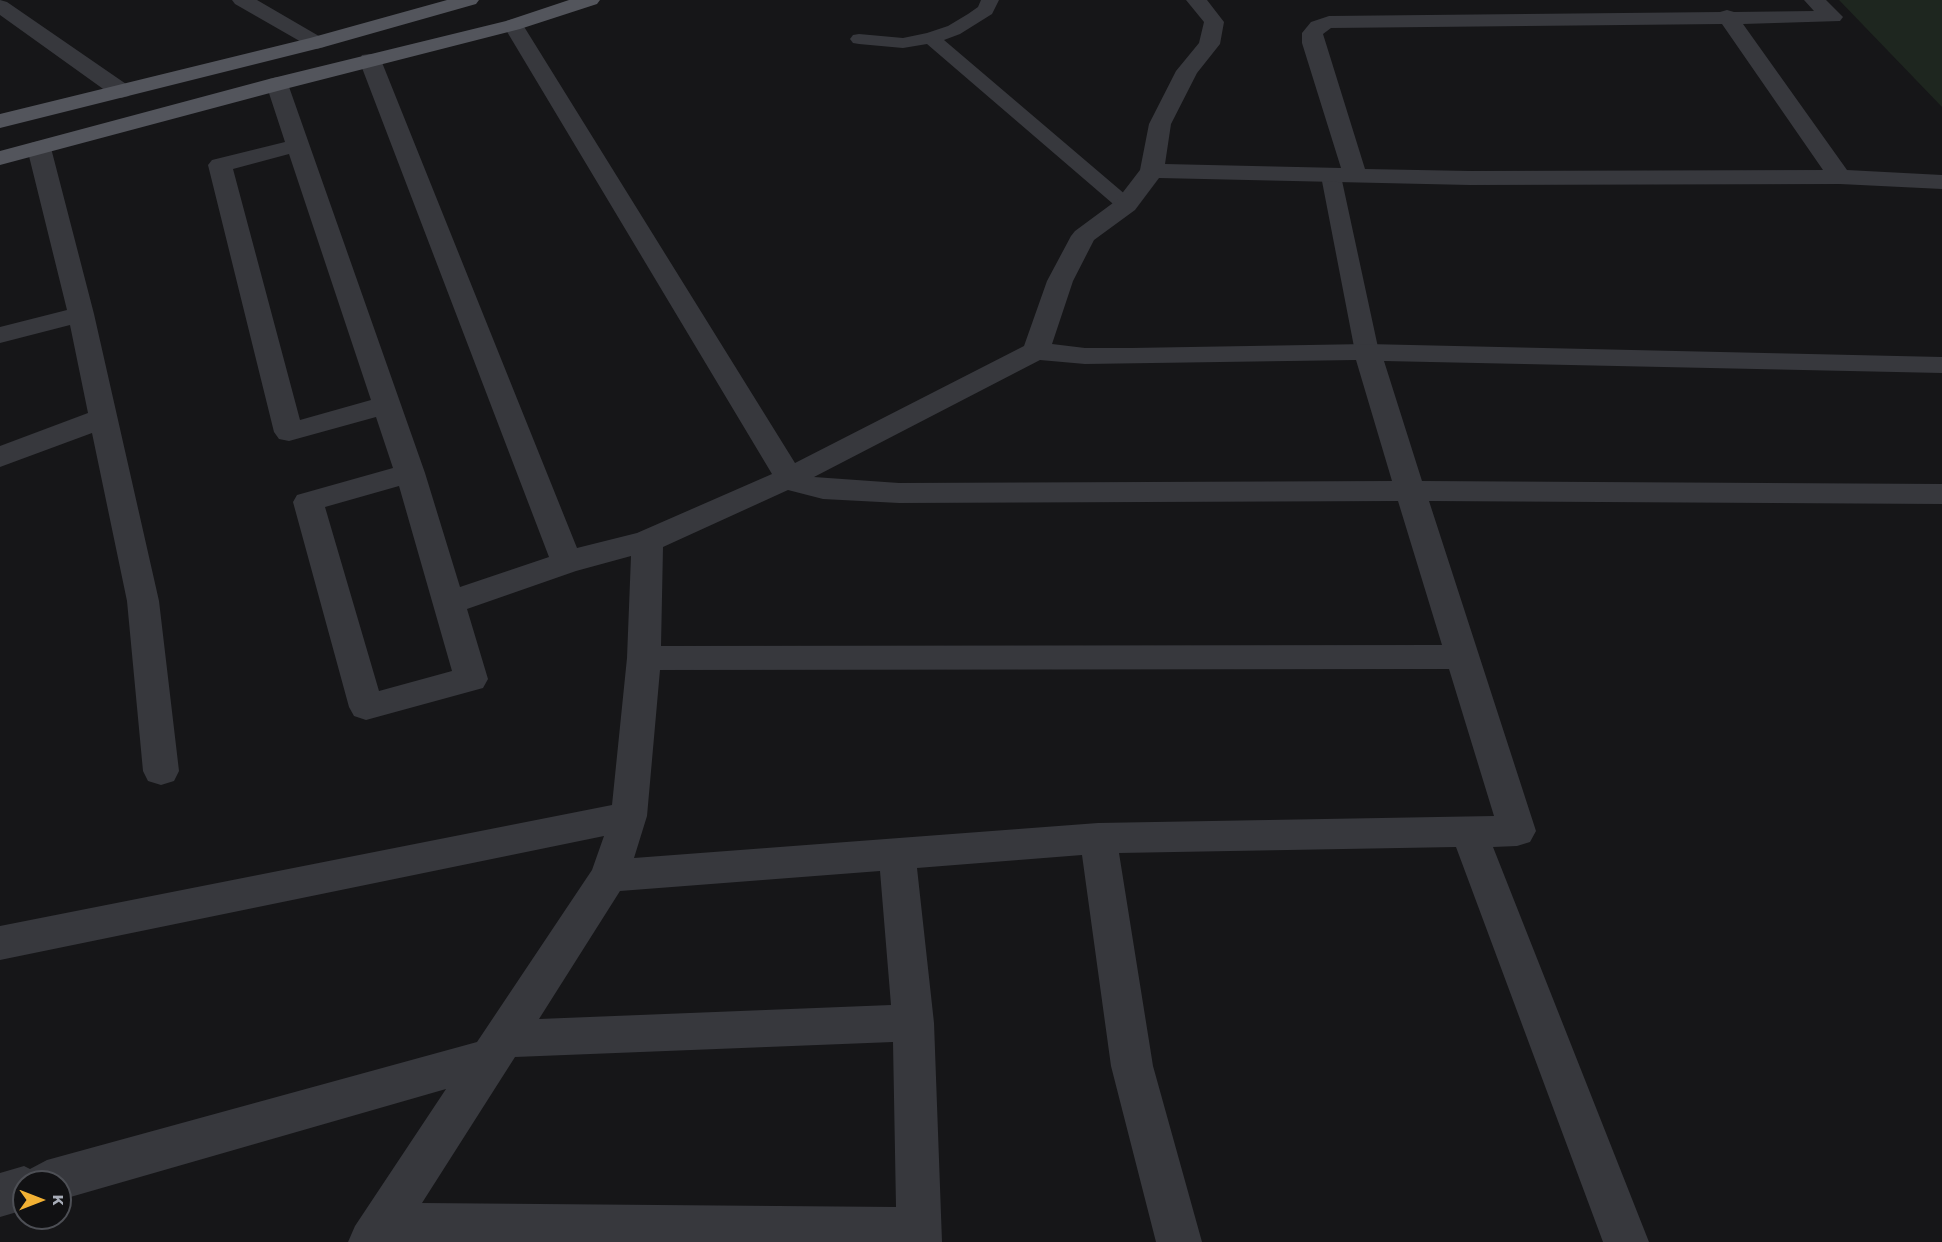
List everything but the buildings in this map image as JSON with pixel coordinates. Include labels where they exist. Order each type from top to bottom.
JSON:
[{"type":"main road","points":[[0,121],[317,44],[469,0]]},
{"type":"main road","points":[[0,158],[277,84],[513,25],[591,0]]},
{"type":"street","points":[[242,0],[317,44]]},
{"type":"street","points":[[1036,351],[1060,281],[1084,236],[1125,205],[1152,171],[1160,124],[1186,71],[1209,44],[1214,22],[1196,0]]},
{"type":"street","points":[[1652,0],[1665,18]]},
{"type":"street","points":[[1356,176],[1313,43],[1312,33],[1317,26],[1342,20],[1833,17],[1814,0]]},
{"type":"street","points":[[0,6],[121,91]]},
{"type":"street","points":[[1727,16],[1840,177]]},
{"type":"street","points":[[513,25],[789,478],[802,485],[823,489],[899,493],[1409,491],[1942,494]]},
{"type":"street","points":[[370,60],[567,562]]},
{"type":"street","points":[[277,84],[410,473],[471,679],[366,707],[308,502],[410,473]]},
{"type":"street","points":[[299,145],[220,165],[289,432],[387,405]]},
{"type":"street","points":[[39,148],[81,314],[143,601],[161,771]]},
{"type":"street","points":[[1152,171],[1331,176],[1840,177],[1942,182]]},
{"type":"street","points":[[0,335],[81,314]]},
{"type":"street","points":[[450,603],[567,562],[647,541],[789,478],[1036,351],[1084,356],[1367,352],[1942,366]]},
{"type":"street","points":[[609,876],[1098,838],[1517,831],[1367,352]]},
{"type":"street","points":[[0,458],[103,418]]},
{"type":"street","points":[[377,1233],[609,876],[629,816],[644,658],[647,541]]},
{"type":"street","points":[[644,658],[1463,657]]},
{"type":"street","points":[[0,943],[629,816]]},
{"type":"street","points":[[1469,833],[1626,1242]]},
{"type":"street","points":[[1098,838],[1132,1066],[1179,1242]]},
{"type":"street","points":[[377,1233],[919,1236],[913,1023],[897,854]]},
{"type":"street","points":[[72,1175],[497,1048],[913,1023]]},
{"type":"lane","points":[[859,39],[903,43],[931,38],[954,30],[974,18],[986,10],[990,0]]},
{"type":"lane","points":[[931,38],[1125,205]]},
{"type":"lane","points":[[1331,176],[1367,352]]},
{"type":"shaded area","points":[[1839,0],[1942,0],[1942,107]]}]
